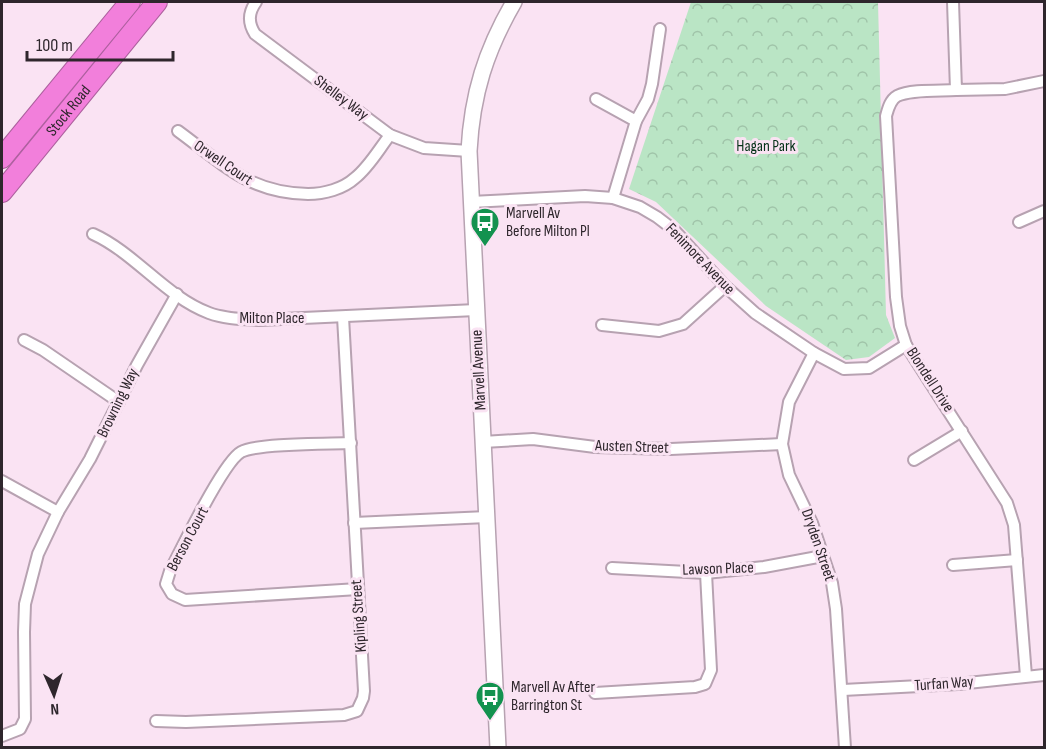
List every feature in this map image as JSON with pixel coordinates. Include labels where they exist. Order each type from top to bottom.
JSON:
[{"type":"highway","name":"Stock Road","points":[[2,158],[130,2]]},
{"type":"highway","name":"Stock Road","points":[[2,192],[157,2]]},
{"type":"street","name":"Shelley Way","points":[[256,2],[249,17],[255,34],[390,135],[424,147],[469,151]]},
{"type":"street","name":"Marvell Avenue","points":[[498,747],[469,151],[473,105],[480,78],[490,48],[514,2]]},
{"type":"street","points":[[953,2],[956,90],[1005,89],[1044,81]]},
{"type":"street","points":[[613,198],[636,121],[648,99],[660,29]]},
{"type":"street","name":"Blondell Drive","points":[[956,90],[896,96],[888,105],[886,116],[896,297],[900,326],[906,345],[1007,503],[1014,525],[1026,676]]},
{"type":"street","points":[[596,99],[636,121]]},
{"type":"street","name":"Orwell Court","points":[[178,131],[256,186],[301,194],[327,192],[350,183],[390,135]]},
{"type":"street","name":"Fenimore Avenue","points":[[471,202],[585,196],[613,198],[640,207],[674,230],[725,286],[755,313],[814,353],[844,369],[868,368],[906,345]]},
{"type":"street","points":[[1018,222],[1044,211]]},
{"type":"street","name":"Milton Place","points":[[93,234],[109,241],[177,294],[209,313],[239,319],[343,317],[476,310]]},
{"type":"street","points":[[602,325],[658,331],[683,324],[725,286]]},
{"type":"street","name":"Browning Way","points":[[2,736],[24,725],[25,604],[39,554],[58,512],[90,459],[136,364],[177,294]]},
{"type":"street","name":"Kipling Street","points":[[156,721],[186,722],[344,715],[357,711],[364,691],[343,317]]},
{"type":"street","points":[[24,340],[43,350],[119,402]]},
{"type":"street","name":"Dryden Street","points":[[814,353],[789,402],[782,444],[789,475],[812,523],[832,583],[843,690],[845,747]]},
{"type":"street","points":[[914,460],[962,431]]},
{"type":"street","name":"Austen Street","points":[[483,442],[533,439],[595,447],[671,449],[782,444]]},
{"type":"street","name":"Berson Court","points":[[351,443],[259,447],[240,452],[217,483],[170,571],[166,584],[172,594],[185,600],[358,590]]},
{"type":"street","points":[[2,481],[58,512]]},
{"type":"street","points":[[354,523],[487,517]]},
{"type":"street","name":"Lawson Place","points":[[612,568],[706,573],[764,567],[823,556]]},
{"type":"street","points":[[953,565],[1017,560]]},
{"type":"street","points":[[595,693],[709,686],[711,670],[706,573]]},
{"type":"street","name":"Turfan Way","points":[[843,690],[958,684],[1044,675]]},
{"type":"green space","name":"Hagan Park","points":[[691,2],[878,2],[886,315],[895,338],[869,357],[846,360],[766,306],[656,202],[629,189]]},
{"type":"place","name":"Marvell Av Before Milton Pl","points":[[485,248]]},
{"type":"place","name":"Marvell Av After Barrington St","points":[[490,722]]}]
